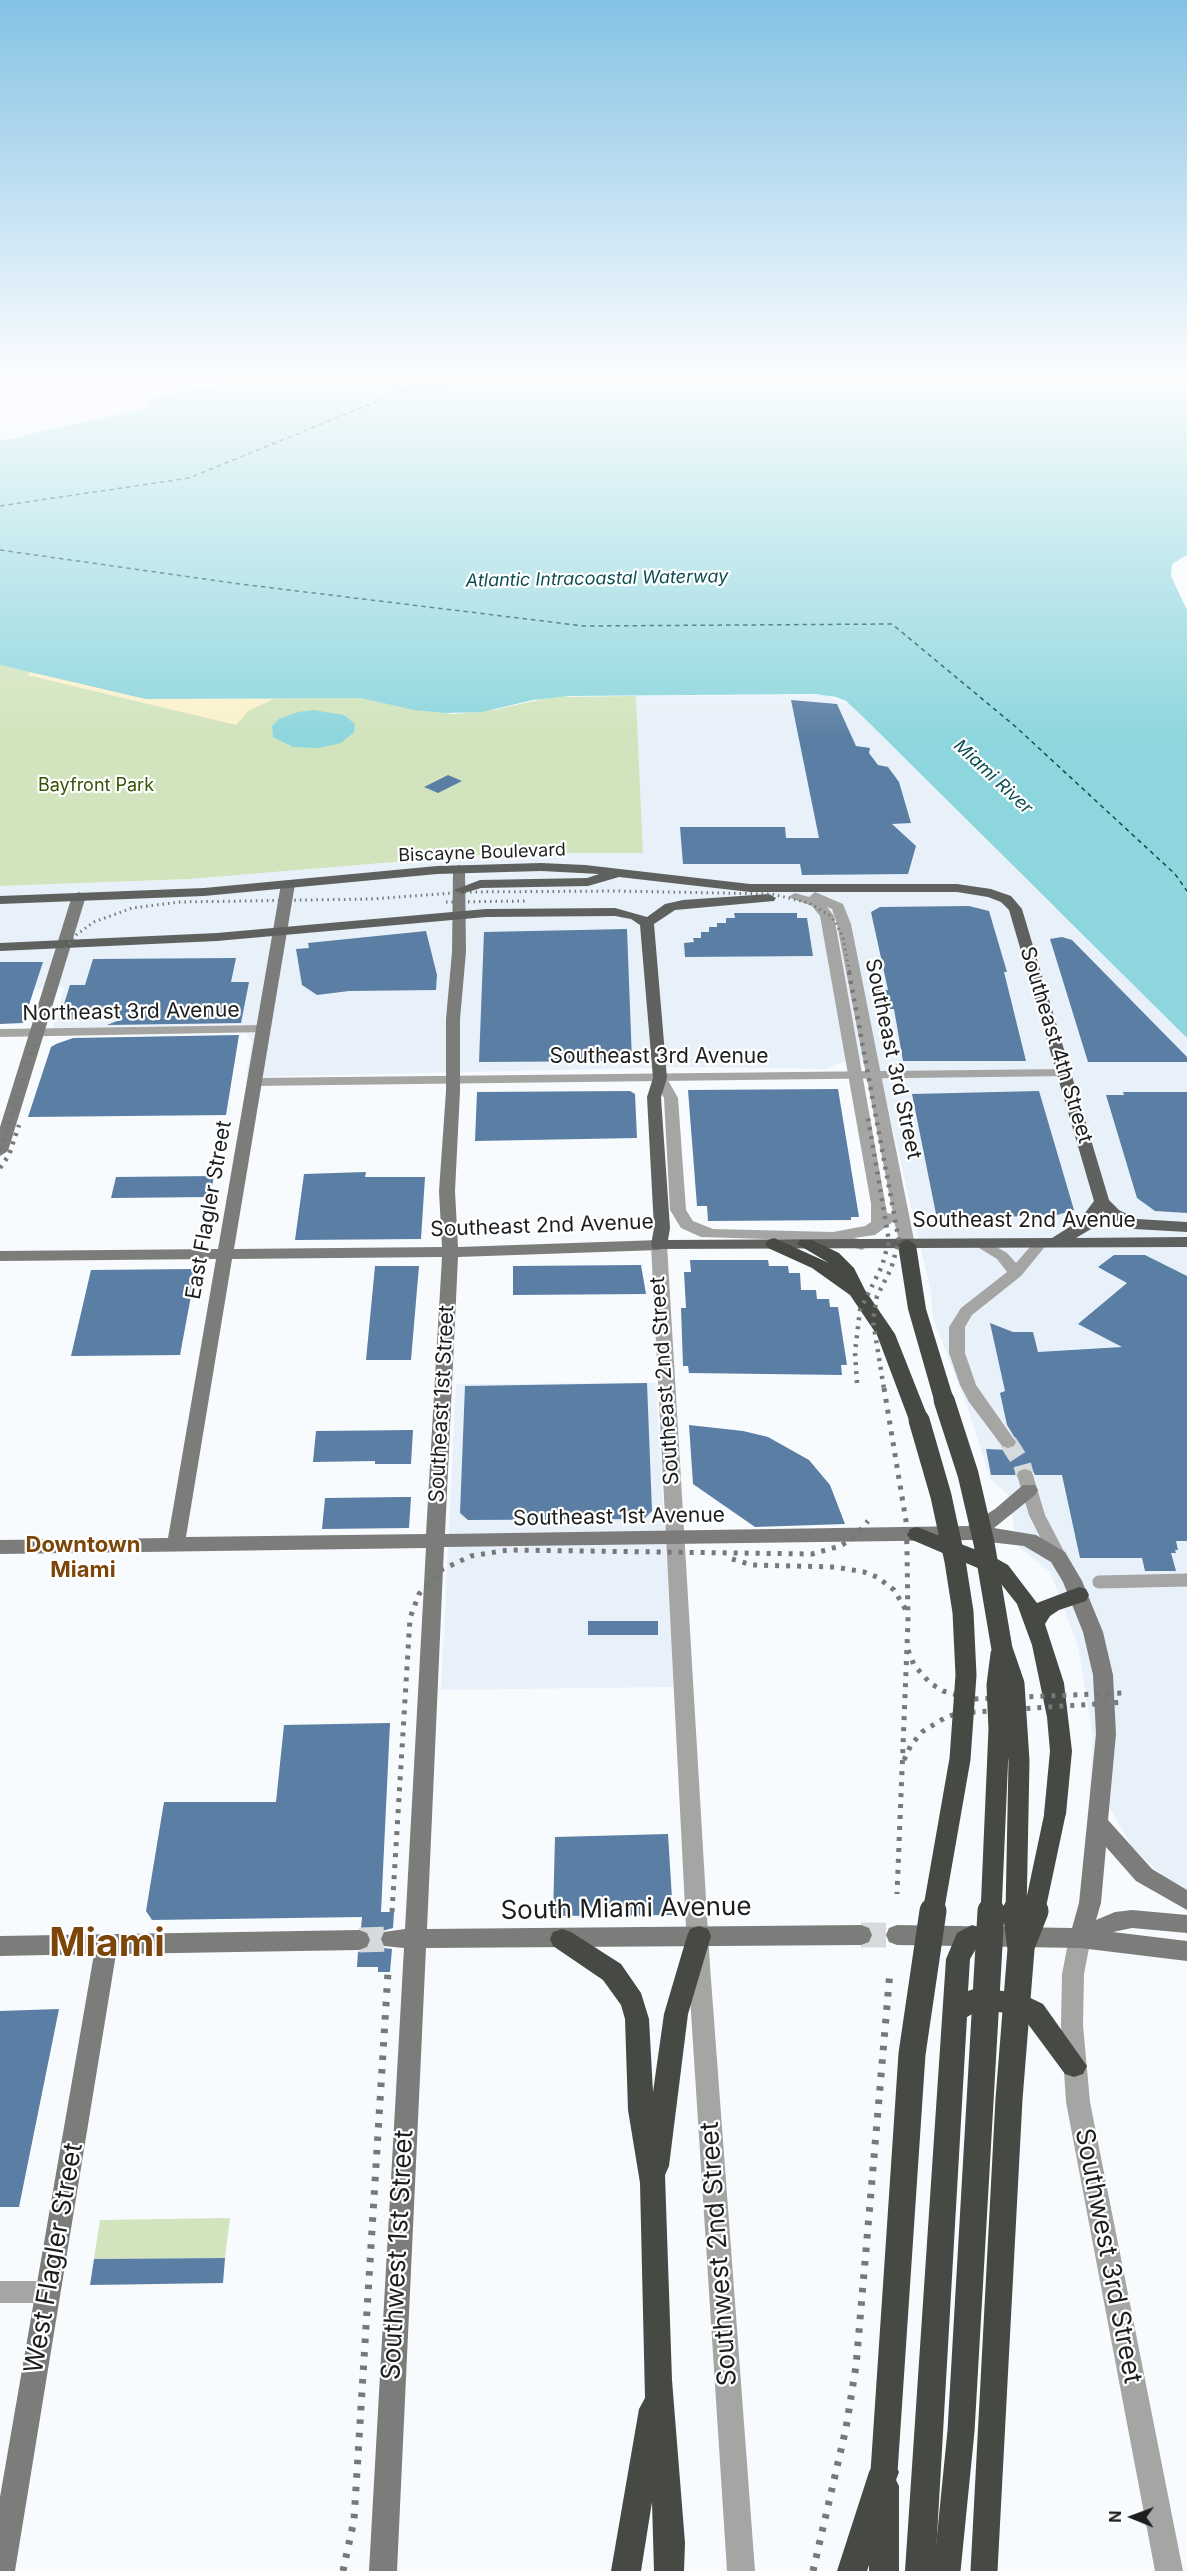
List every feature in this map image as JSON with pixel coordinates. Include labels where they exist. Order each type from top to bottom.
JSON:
[{"type":"highway","points":[[774,1244],[818,1264],[856,1291]]},
{"type":"highway","points":[[806,1244],[833,1257],[848,1272],[856,1291],[886,1334],[919,1420],[941,1496],[955,1561],[964,1622],[966,1675],[960,1760],[922,1974],[912,2054],[884,2472],[884,2571]]},
{"type":"highway","points":[[908,1245],[917,1309],[968,1474],[980,1526],[1002,1649],[1014,1684],[1019,1761],[1016,1904],[1021,1949],[1009,2099],[984,2571]]},
{"type":"highway","points":[[917,1534],[969,1552],[1000,1570],[1026,1601],[1036,1621],[1053,1683],[1061,1751],[1055,1814],[1036,1908],[1021,1949]]},
{"type":"highway","points":[[1036,1621],[1052,1604],[1079,1595]]},
{"type":"highway","points":[[947,2571],[961,2431],[972,2263],[995,1832],[999,1729],[997,1685],[1002,1649]]},
{"type":"highway","points":[[920,2571],[958,1959],[966,1940],[972,1935]]},
{"type":"highway","points":[[653,2183],[672,2034],[699,1936]]},
{"type":"highway","points":[[562,1939],[612,1972],[632,2001],[638,2019],[641,2110],[653,2183],[657,2380],[670,2543],[669,2571]]},
{"type":"highway","points":[[954,2011],[977,1999],[1020,2004],[1034,2012],[1074,2066]]},
{"type":"highway","points":[[626,2571],[657,2380]]},
{"type":"highway","points":[[852,2571],[884,2472]]},
{"type":"main road","name":"Biscayne Boulevard","points":[[0,900],[186,893],[459,869],[553,867],[719,886],[964,889],[1000,896]]},
{"type":"main road","name":"Southeast 1st Street","points":[[404,1939],[435,1542],[450,1252],[447,1191],[453,1019],[457,984],[461,890],[459,869]]},
{"type":"main road","points":[[461,890],[480,884],[593,882],[616,873]]},
{"type":"main road","name":"East Flagler Street","points":[[176,1544],[288,884]]},
{"type":"main road","points":[[774,888],[815,896]]},
{"type":"main road","points":[[0,946],[201,938],[460,914],[615,912],[635,916],[647,923],[670,908],[683,904],[858,893],[870,889]]},
{"type":"main road","points":[[0,1151],[79,896]]},
{"type":"main road","name":"Southeast 4th Street","points":[[1000,896],[1015,909],[1102,1201]]},
{"type":"main road","name":"Southeast 2nd Street","points":[[647,923],[660,1078],[654,1097],[662,1228],[658,1245]]},
{"type":"main road","points":[[1047,1243],[1085,1225],[1102,1201]]},
{"type":"main road","name":"Southeast 2nd Avenue","points":[[1102,1201],[1113,1213],[1134,1224],[1187,1227]]},
{"type":"main road","name":"Southeast 2nd Avenue","points":[[0,1256],[450,1252],[658,1245],[1187,1242]]},
{"type":"main road","points":[[970,1533],[1002,1514],[1027,1483]]},
{"type":"main road","name":"Southeast 1st Avenue","points":[[0,1547],[970,1533],[1017,1537],[1058,1557]]},
{"type":"main road","points":[[1058,1557],[1079,1595],[1098,1652],[1106,1698],[1106,1734],[1090,1903],[1080,1938]]},
{"type":"main road","points":[[1096,1821],[1144,1875],[1187,1901]]},
{"type":"main road","points":[[1080,1938],[1115,1921],[1132,1919],[1187,1924]]},
{"type":"main road","name":"South Miami Avenue","points":[[404,1939],[861,1935]]},
{"type":"main road","points":[[897,1935],[1080,1938],[1187,1951]]},
{"type":"main road","name":"Southwest 1st Street","points":[[382,2571],[404,1939]]},
{"type":"main road","points":[[0,1946],[359,1940]]},
{"type":"main road","name":"West Flagler Street","points":[[1,2571],[107,1944]]},
{"type":"street","name":"Southeast 3rd Street","points":[[815,896],[831,902],[841,913],[876,1076],[908,1245]]},
{"type":"street","name":"Southeast 3rd Street","points":[[795,897],[817,903],[827,916],[881,1216],[879,1223]]},
{"type":"street","name":"Northeast 3rd Avenue","points":[[0,1033],[263,1029]]},
{"type":"street","name":"Southeast 3rd Avenue","points":[[253,1082],[1065,1073]]},
{"type":"street","name":"Southeast 2nd Street","points":[[660,1078],[671,1098],[678,1210],[683,1220],[694,1229]]},
{"type":"street","name":"Southeast 2nd Avenue","points":[[694,1229],[713,1234],[830,1236],[869,1231],[902,1210]]},
{"type":"street","name":"Southeast 2nd Avenue","points":[[830,1236],[862,1245]]},
{"type":"street","points":[[981,1243],[1002,1256],[1016,1273]]},
{"type":"street","points":[[1008,1442],[975,1398],[963,1371],[955,1338],[957,1328],[966,1312],[1016,1273],[1047,1243]]},
{"type":"street","name":"Southeast 2nd Street","points":[[658,1245],[699,1936]]},
{"type":"street","points":[[1027,1483],[1035,1510],[1058,1557]]},
{"type":"street","points":[[1099,1582],[1187,1580]]},
{"type":"street","name":"Southwest 2nd Street","points":[[699,1936],[741,2571]]},
{"type":"street","name":"Southwest 3rd Street","points":[[1080,1938],[1073,1974],[1074,2066],[1088,2162],[1169,2571]]},
{"type":"street","points":[[0,2292],[48,2292]]},
{"type":"shaded area","points":[[824,695],[849,704],[1055,908],[1059,908],[1187,1038],[1187,1890],[1169,1881],[1132,1847],[1111,1810],[1089,1795],[1093,1737],[1078,1646],[1050,1572],[1018,1546],[1008,1495],[990,1479],[968,1409],[933,1318],[931,1292],[877,1061],[846,1061],[825,1069],[689,1067],[246,1077],[252,1043],[241,1024],[53,1028],[64,987],[0,992],[0,886],[190,879],[504,853],[643,853],[636,696]]},
{"type":"shaded area","points":[[656,1383],[674,1687],[441,1690],[456,1384]]},
{"type":"green space","name":"Bayfront Park","points":[[0,665],[155,699],[360,698],[406,708],[454,714],[493,710],[552,697],[636,696],[643,853],[503,853],[190,879],[0,886]]},
{"type":"green space","points":[[230,2218],[225,2258],[94,2259],[100,2220]]},
{"type":"sand","points":[[31,672],[146,699],[274,699],[248,711],[236,725],[27,675]]},
{"type":"water","points":[[0,501],[1187,501],[1187,555],[1172,564],[1171,576],[1187,610],[1187,1038],[864,718],[846,701],[836,697],[815,694],[570,696],[533,700],[482,712],[445,713],[414,710],[360,698],[146,699],[0,665]]},
{"type":"water","points":[[314,710],[344,715],[355,724],[354,732],[341,743],[318,748],[293,747],[273,737],[272,726],[279,719],[298,712]]},
{"type":"building","points":[[791,700],[837,704],[856,746],[870,748],[869,753],[878,765],[888,767],[899,782],[911,823],[892,824],[916,846],[908,874],[802,875],[800,864],[683,864],[680,827],[785,827],[786,838],[819,838]]},
{"type":"building","points":[[448,775],[462,781],[438,793],[424,787]]},
{"type":"building","points":[[969,906],[989,911],[1007,972],[1004,972],[1026,1061],[903,1061],[894,1009],[876,1009],[873,990],[888,990],[871,912],[880,907]]},
{"type":"building","points":[[734,913],[797,913],[797,918],[807,918],[813,956],[685,957],[684,943],[694,942],[693,938],[701,938],[701,932],[709,932],[709,927],[717,927],[717,923],[726,923],[726,918],[735,918]]},
{"type":"building","points":[[627,929],[632,1061],[479,1062],[484,932]]},
{"type":"building","points":[[426,931],[437,975],[436,990],[349,991],[317,995],[302,985],[296,949],[309,948],[308,943]]},
{"type":"building","points":[[1062,937],[1072,940],[1187,1057],[1187,1062],[1088,1062],[1050,939]]},
{"type":"building","points":[[236,958],[231,982],[249,982],[241,1023],[107,1025],[122,1019],[59,1020],[70,985],[85,985],[93,959]]},
{"type":"building","points":[[0,962],[43,962],[23,1023],[0,1024]]},
{"type":"building","points":[[239,1035],[226,1115],[28,1117],[51,1047],[56,1044],[73,1038]]},
{"type":"building","points":[[838,1089],[859,1217],[851,1217],[851,1220],[708,1221],[707,1206],[697,1206],[688,1090]]},
{"type":"building","points":[[630,1091],[635,1094],[637,1138],[475,1141],[477,1092]]},
{"type":"building","points":[[1039,1091],[1074,1210],[1047,1218],[1044,1215],[964,1219],[936,1214],[912,1094]]},
{"type":"building","points":[[1123,1092],[1187,1092],[1187,1213],[1155,1211],[1137,1198],[1106,1095],[1124,1095]]},
{"type":"building","points":[[366,1172],[365,1177],[425,1177],[421,1239],[295,1240],[304,1174]]},
{"type":"building","points":[[214,1176],[210,1197],[111,1198],[116,1177]]},
{"type":"building","points":[[1114,1255],[1145,1255],[1187,1276],[1187,1541],[1176,1541],[1178,1550],[1175,1550],[1176,1553],[1171,1553],[1176,1571],[1145,1571],[1142,1558],[1080,1558],[1062,1475],[1035,1475],[1032,1469],[1024,1467],[1018,1469],[1015,1475],[991,1475],[986,1449],[1009,1450],[1018,1443],[1007,1425],[1000,1393],[1005,1391],[990,1323],[1013,1332],[1033,1332],[1038,1352],[1122,1347],[1078,1324],[1127,1283],[1098,1267]]},
{"type":"building","points":[[690,1260],[768,1260],[769,1266],[788,1266],[789,1273],[800,1273],[801,1290],[816,1290],[817,1299],[829,1299],[830,1307],[838,1307],[847,1365],[841,1365],[842,1375],[689,1373],[688,1366],[683,1366],[681,1308],[686,1308],[684,1272],[691,1272]]},
{"type":"building","points":[[641,1265],[646,1294],[513,1295],[513,1266]]},
{"type":"building","points":[[375,1266],[419,1266],[411,1360],[366,1360]]},
{"type":"building","points":[[196,1269],[180,1355],[71,1356],[91,1270]]},
{"type":"building","points":[[647,1383],[652,1511],[644,1519],[468,1520],[460,1513],[465,1386]]},
{"type":"building","points":[[689,1425],[743,1431],[768,1437],[809,1460],[830,1485],[845,1524],[755,1527],[693,1484]]},
{"type":"building","points":[[413,1430],[411,1464],[375,1464],[375,1461],[313,1462],[316,1431]]},
{"type":"building","points":[[411,1497],[409,1528],[322,1529],[325,1498]]},
{"type":"building","points":[[588,1621],[658,1621],[658,1635],[588,1635]]},
{"type":"building","points":[[390,1723],[381,1912],[394,1912],[393,1928],[382,1931],[379,1940],[384,1948],[392,1949],[390,1972],[378,1972],[378,1967],[357,1967],[358,1952],[368,1949],[372,1941],[369,1932],[361,1928],[362,1917],[152,1920],[146,1911],[164,1802],[276,1802],[284,1725]]},
{"type":"building","points":[[668,1834],[673,1915],[553,1916],[555,1837]]},
{"type":"building","points":[[59,2009],[19,2207],[0,2207],[0,2011]]},
{"type":"building","points":[[225,2258],[223,2283],[90,2285],[94,2259]]},
{"type":"ferry route","points":[[0,506],[34,501]]},
{"type":"ferry route","points":[[0,550],[240,584],[584,626],[892,624],[1016,727],[1175,874],[1187,891]]},
{"type":"tunnel","points":[[1008,1442],[1022,1464],[1025,1475]]},
{"type":"tunnel","points":[[861,1935],[897,1935]]},
{"type":"tunnel","points":[[359,1940],[392,1939]]},
{"type":"railway","points":[[57,974],[65,949],[76,935],[94,922],[132,908],[180,902],[371,899],[467,892],[616,891],[772,894],[809,903],[829,915],[836,923],[843,938],[850,974]]},
{"type":"railway","points":[[446,902],[527,901]]},
{"type":"railway","points":[[0,1150],[58,972]]},
{"type":"railway","points":[[849,972],[899,1241],[891,1269],[877,1296],[873,1321],[884,1389]]},
{"type":"railway","points":[[857,1383],[855,1352],[860,1310],[882,1266],[889,1241],[868,1118]]},
{"type":"railway","points":[[0,1168],[9,1155],[19,1125]]},
{"type":"railway","points":[[884,1388],[906,1521],[907,1548],[908,1622],[897,1894]]},
{"type":"railway","points":[[392,1912],[410,1618],[419,1594],[441,1570],[471,1556],[508,1550],[812,1554],[840,1546],[852,1539],[868,1521]]},
{"type":"railway","points":[[732,1559],[752,1565],[835,1567],[864,1572],[877,1577],[894,1590],[906,1610]]},
{"type":"railway","points":[[908,1650],[914,1665],[930,1683],[943,1691],[972,1699],[1122,1693]]},
{"type":"railway","points":[[904,1760],[911,1745],[922,1732],[946,1717],[959,1713],[1125,1702]]},
{"type":"railway","points":[[813,2571],[846,2428],[856,2366],[890,1971]]},
{"type":"railway","points":[[343,2571],[354,2520],[388,1972]]},
{"type":"district","name":"Downtown Miami","points":[[83,1558]]},
{"type":"district","name":"Miami","points":[[107,1944]]},
{"type":"water label","name":"Atlantic Intracoastal Waterway","points":[[597,579]]},
{"type":"water label","name":"Miami River","points":[[993,777]]}]
